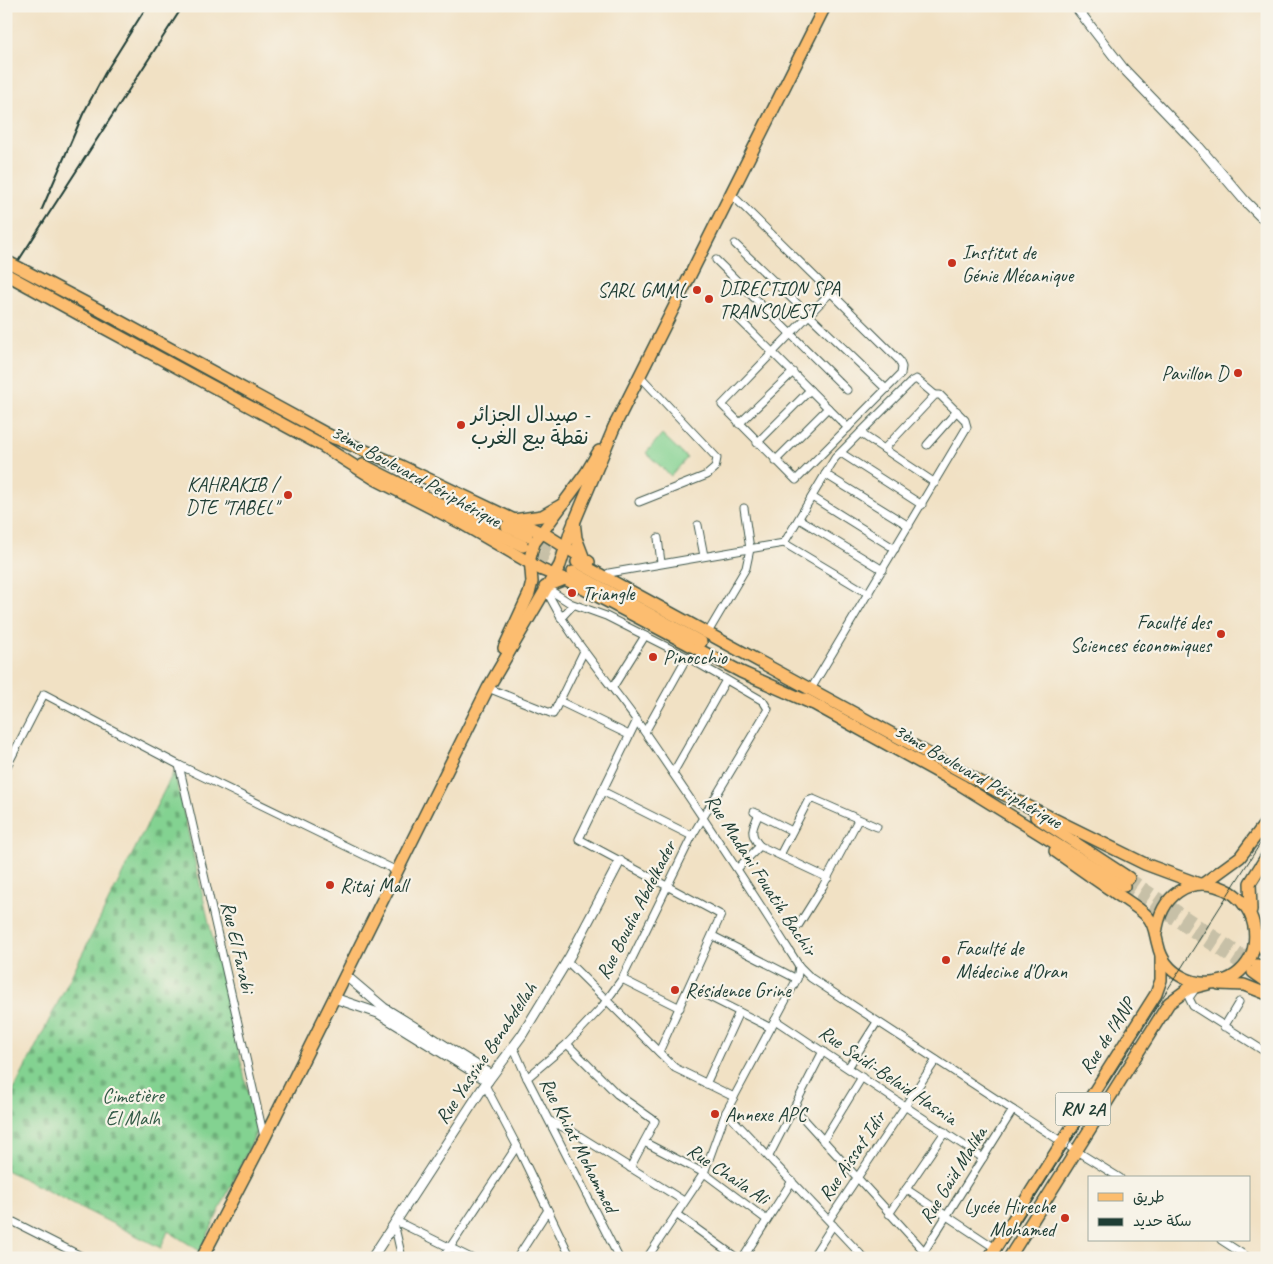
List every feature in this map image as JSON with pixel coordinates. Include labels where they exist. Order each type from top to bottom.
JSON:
[{"type":"main road","points":[[488,688],[490,676],[529,594],[532,582],[530,563],[532,548],[586,473],[616,423],[825,6]]},
{"type":"main road","points":[[6,261],[101,311],[388,476],[525,541]]},
{"type":"main road","name":"3ème Boulevard Périphérique","points":[[6,274],[94,323],[324,440],[373,485],[461,523],[554,575],[575,568],[741,672],[811,703],[962,785],[1126,882],[995,790]]},
{"type":"main road","points":[[202,1258],[265,1137],[488,688],[562,560],[574,522],[616,423]]},
{"type":"main road","points":[[324,440],[401,466],[541,533],[566,546],[575,568],[811,689],[995,790],[1145,864],[1201,884],[1222,886],[1234,892],[1251,910]]},
{"type":"main road","points":[[512,520],[537,517],[563,504]]},
{"type":"main road","points":[[574,522],[576,538],[575,568]]},
{"type":"main road","points":[[545,587],[575,568],[608,573],[710,629],[778,672]]},
{"type":"main road","points":[[962,785],[1139,909],[1149,918],[1166,964],[1181,977],[1207,985],[1244,985],[1267,994]]},
{"type":"main road","points":[[1156,934],[1162,911],[1168,901],[1188,887],[1201,884],[1240,857],[1255,840],[1267,821]]},
{"type":"main road","points":[[1267,856],[1250,882],[1251,910],[1257,932],[1267,955]]},
{"type":"main road","points":[[1207,985],[1226,980],[1244,967],[1255,948],[1257,932]]},
{"type":"main road","name":"Rue de l'ANP","points":[[1009,1258],[1069,1146],[1156,994],[1161,980],[1162,956]]},
{"type":"main road","points":[[1259,970],[1267,982]]},
{"type":"main road","name":"Rue de l'ANP","points":[[992,1253],[1169,1003],[1182,992],[1207,985]]},
{"type":"street","points":[[1075,6],[1123,68],[1199,147],[1250,206],[1267,220]]},
{"type":"street","points":[[731,194],[831,292],[899,360],[902,367],[900,374],[886,390],[796,480],[757,443],[723,407],[723,403],[831,292]]},
{"type":"street","points":[[735,244],[886,390]]},
{"type":"street","points":[[716,260],[847,390]]},
{"type":"street","points":[[738,318],[848,428]]},
{"type":"street","points":[[739,424],[792,372]]},
{"type":"street","points":[[639,502],[708,475],[715,468],[716,458],[640,376]]},
{"type":"street","points":[[784,543],[841,453],[916,380],[935,395],[940,395],[965,420],[967,427],[935,483],[811,689]]},
{"type":"street","points":[[757,443],[810,390]]},
{"type":"street","points":[[884,449],[935,395]]},
{"type":"street","points":[[775,460],[828,408]]},
{"type":"street","points":[[927,445],[957,411]]},
{"type":"street","points":[[860,434],[935,483]]},
{"type":"street","points":[[841,453],[922,505]]},
{"type":"street","points":[[826,474],[909,526]]},
{"type":"street","points":[[812,497],[895,549]]},
{"type":"street","points":[[710,629],[746,568],[750,549],[744,508]]},
{"type":"street","points":[[799,519],[883,570]]},
{"type":"street","points":[[698,525],[704,556]]},
{"type":"street","points":[[658,538],[661,563]]},
{"type":"street","points":[[608,573],[784,543],[869,594]]},
{"type":"street","name":"Rue Boudia Abdelkader","points":[[527,1078],[567,1044],[607,1000],[622,979],[692,836],[768,712],[765,702],[687,657],[602,614],[573,605],[545,587]]},
{"type":"street","name":"Rue Madani Fouatih Bachir","points":[[545,587],[561,618],[637,720],[703,816],[799,966],[811,978],[877,1022],[1117,1176]]},
{"type":"street","points":[[561,618],[573,605]]},
{"type":"street","points":[[613,687],[645,636]]},
{"type":"street","points":[[488,688],[550,714],[556,712],[584,651]]},
{"type":"street","points":[[644,732],[687,657]]},
{"type":"street","points":[[673,773],[726,680]]},
{"type":"street","points":[[6,768],[44,694],[179,765],[397,872]]},
{"type":"street","points":[[561,702],[629,735]]},
{"type":"street","points":[[637,720],[579,840],[721,915],[690,988],[659,1052]]},
{"type":"street","name":"Rue El Farabi","points":[[179,765],[265,1137]]},
{"type":"street","points":[[602,791],[692,836]]},
{"type":"street","points":[[780,855],[808,801],[813,798],[877,827]]},
{"type":"street","points":[[792,830],[757,813],[752,828],[754,840],[760,846],[828,878]]},
{"type":"street","points":[[798,926],[828,878],[858,820]]},
{"type":"street","points":[[738,868],[760,846]]},
{"type":"street","name":"Rue Yassine Benabdellah","points":[[372,1258],[488,1081],[522,1035],[567,961],[620,861]]},
{"type":"street","points":[[713,936],[796,979]]},
{"type":"street","points":[[567,961],[675,1068],[734,1097]]},
{"type":"street","points":[[647,1258],[704,1173],[726,1112],[776,1020],[796,979],[799,966]]},
{"type":"street","points":[[345,975],[384,1008],[488,1081],[571,1258]]},
{"type":"street","points":[[622,979],[680,1008]]},
{"type":"street","points":[[1207,985],[1189,998],[1192,1006],[1264,1052],[1267,1043]]},
{"type":"street","points":[[690,988],[771,1028]]},
{"type":"street","points":[[334,998],[378,1013],[488,1081]]},
{"type":"street","points":[[1224,1027],[1239,1002]]},
{"type":"street","points":[[706,1084],[739,1012]]},
{"type":"street","name":"Rue Saidi-Belaid Hasnia","points":[[776,1020],[983,1158]]},
{"type":"street","points":[[848,1068],[877,1022]]},
{"type":"street","points":[[567,1044],[617,1094],[654,1119],[655,1122],[630,1168]]},
{"type":"street","name":"Rue Khiat Mohammed","points":[[513,1046],[527,1078],[619,1258]]},
{"type":"street","points":[[769,1156],[823,1051]]},
{"type":"street","name":"Rue Aissat Idir","points":[[812,1258],[856,1179],[936,1060]]},
{"type":"street","points":[[823,1141],[862,1077]]},
{"type":"street","points":[[794,1108],[889,1214],[922,1255]]},
{"type":"street","name":"Rue Gaïd Malika","points":[[922,1255],[1013,1110]]},
{"type":"street","points":[[726,1112],[864,1258]]},
{"type":"street","points":[[550,1120],[573,1132],[684,1201]]},
{"type":"street","points":[[889,1214],[945,1132]]},
{"type":"street","name":"Rue Chaila Ali","points":[[644,1142],[704,1173],[767,1220]]},
{"type":"street","points":[[443,1258],[517,1146]]},
{"type":"street","points":[[743,1258],[792,1181]]},
{"type":"street","points":[[906,1190],[946,1216],[992,1253]]},
{"type":"street","points":[[517,1258],[548,1210]]},
{"type":"street","points":[[676,1214],[737,1258]]},
{"type":"street","points":[[6,1218],[85,1258]]},
{"type":"street","points":[[395,1222],[472,1258]]},
{"type":"street","points":[[395,1222],[402,1258]]},
{"type":"street","points":[[1224,1242],[1249,1258]]},
{"type":"green space","points":[[662,434],[687,458],[671,476],[646,453]]},
{"type":"green space","name":"Cimetière El Malh","points":[[174,771],[257,1131],[200,1251],[168,1231],[161,1248],[6,1170],[6,1106]]},
{"type":"tunnel","points":[[527,536],[577,562]]},
{"type":"tunnel","points":[[524,546],[573,572]]},
{"type":"tunnel","points":[[1129,878],[1256,964]]},
{"type":"tunnel","points":[[1124,886],[1251,971]]},
{"type":"tram line","points":[[997,1258],[1267,833]]},
{"type":"railway","points":[[42,209],[83,114],[105,73],[147,6]]},
{"type":"railway","points":[[6,280],[183,6]]},
{"type":"place","name":"Institut de Génie Mécanique","points":[[952,263]]},
{"type":"place","name":"SARL GMML","points":[[697,290]]},
{"type":"place","name":"DIRECTION SPA TRANSOUEST","points":[[709,299]]},
{"type":"place","name":"Pavillon D","points":[[1238,373]]},
{"type":"place","name":"صيدال الجزائر - نقطة بيع الغرب","points":[[461,425]]},
{"type":"place","name":"KAHRAKIB / DTE \"TABEL\"","points":[[288,495]]},
{"type":"place","name":"Triangle","points":[[572,593]]},
{"type":"place","name":"Faculté des Sciences économiques","points":[[1221,634]]},
{"type":"place","name":"Pinocchio","points":[[653,657]]},
{"type":"place","name":"Ritaj Mall","points":[[330,885]]},
{"type":"place","name":"Faculté de Médecine d'Oran","points":[[946,960]]},
{"type":"place","name":"Résidence Grine","points":[[675,990]]},
{"type":"place","name":"Annexe APC","points":[[715,1114]]},
{"type":"place","name":"Lycée Hireche Mohamed","points":[[1065,1218]]}]
